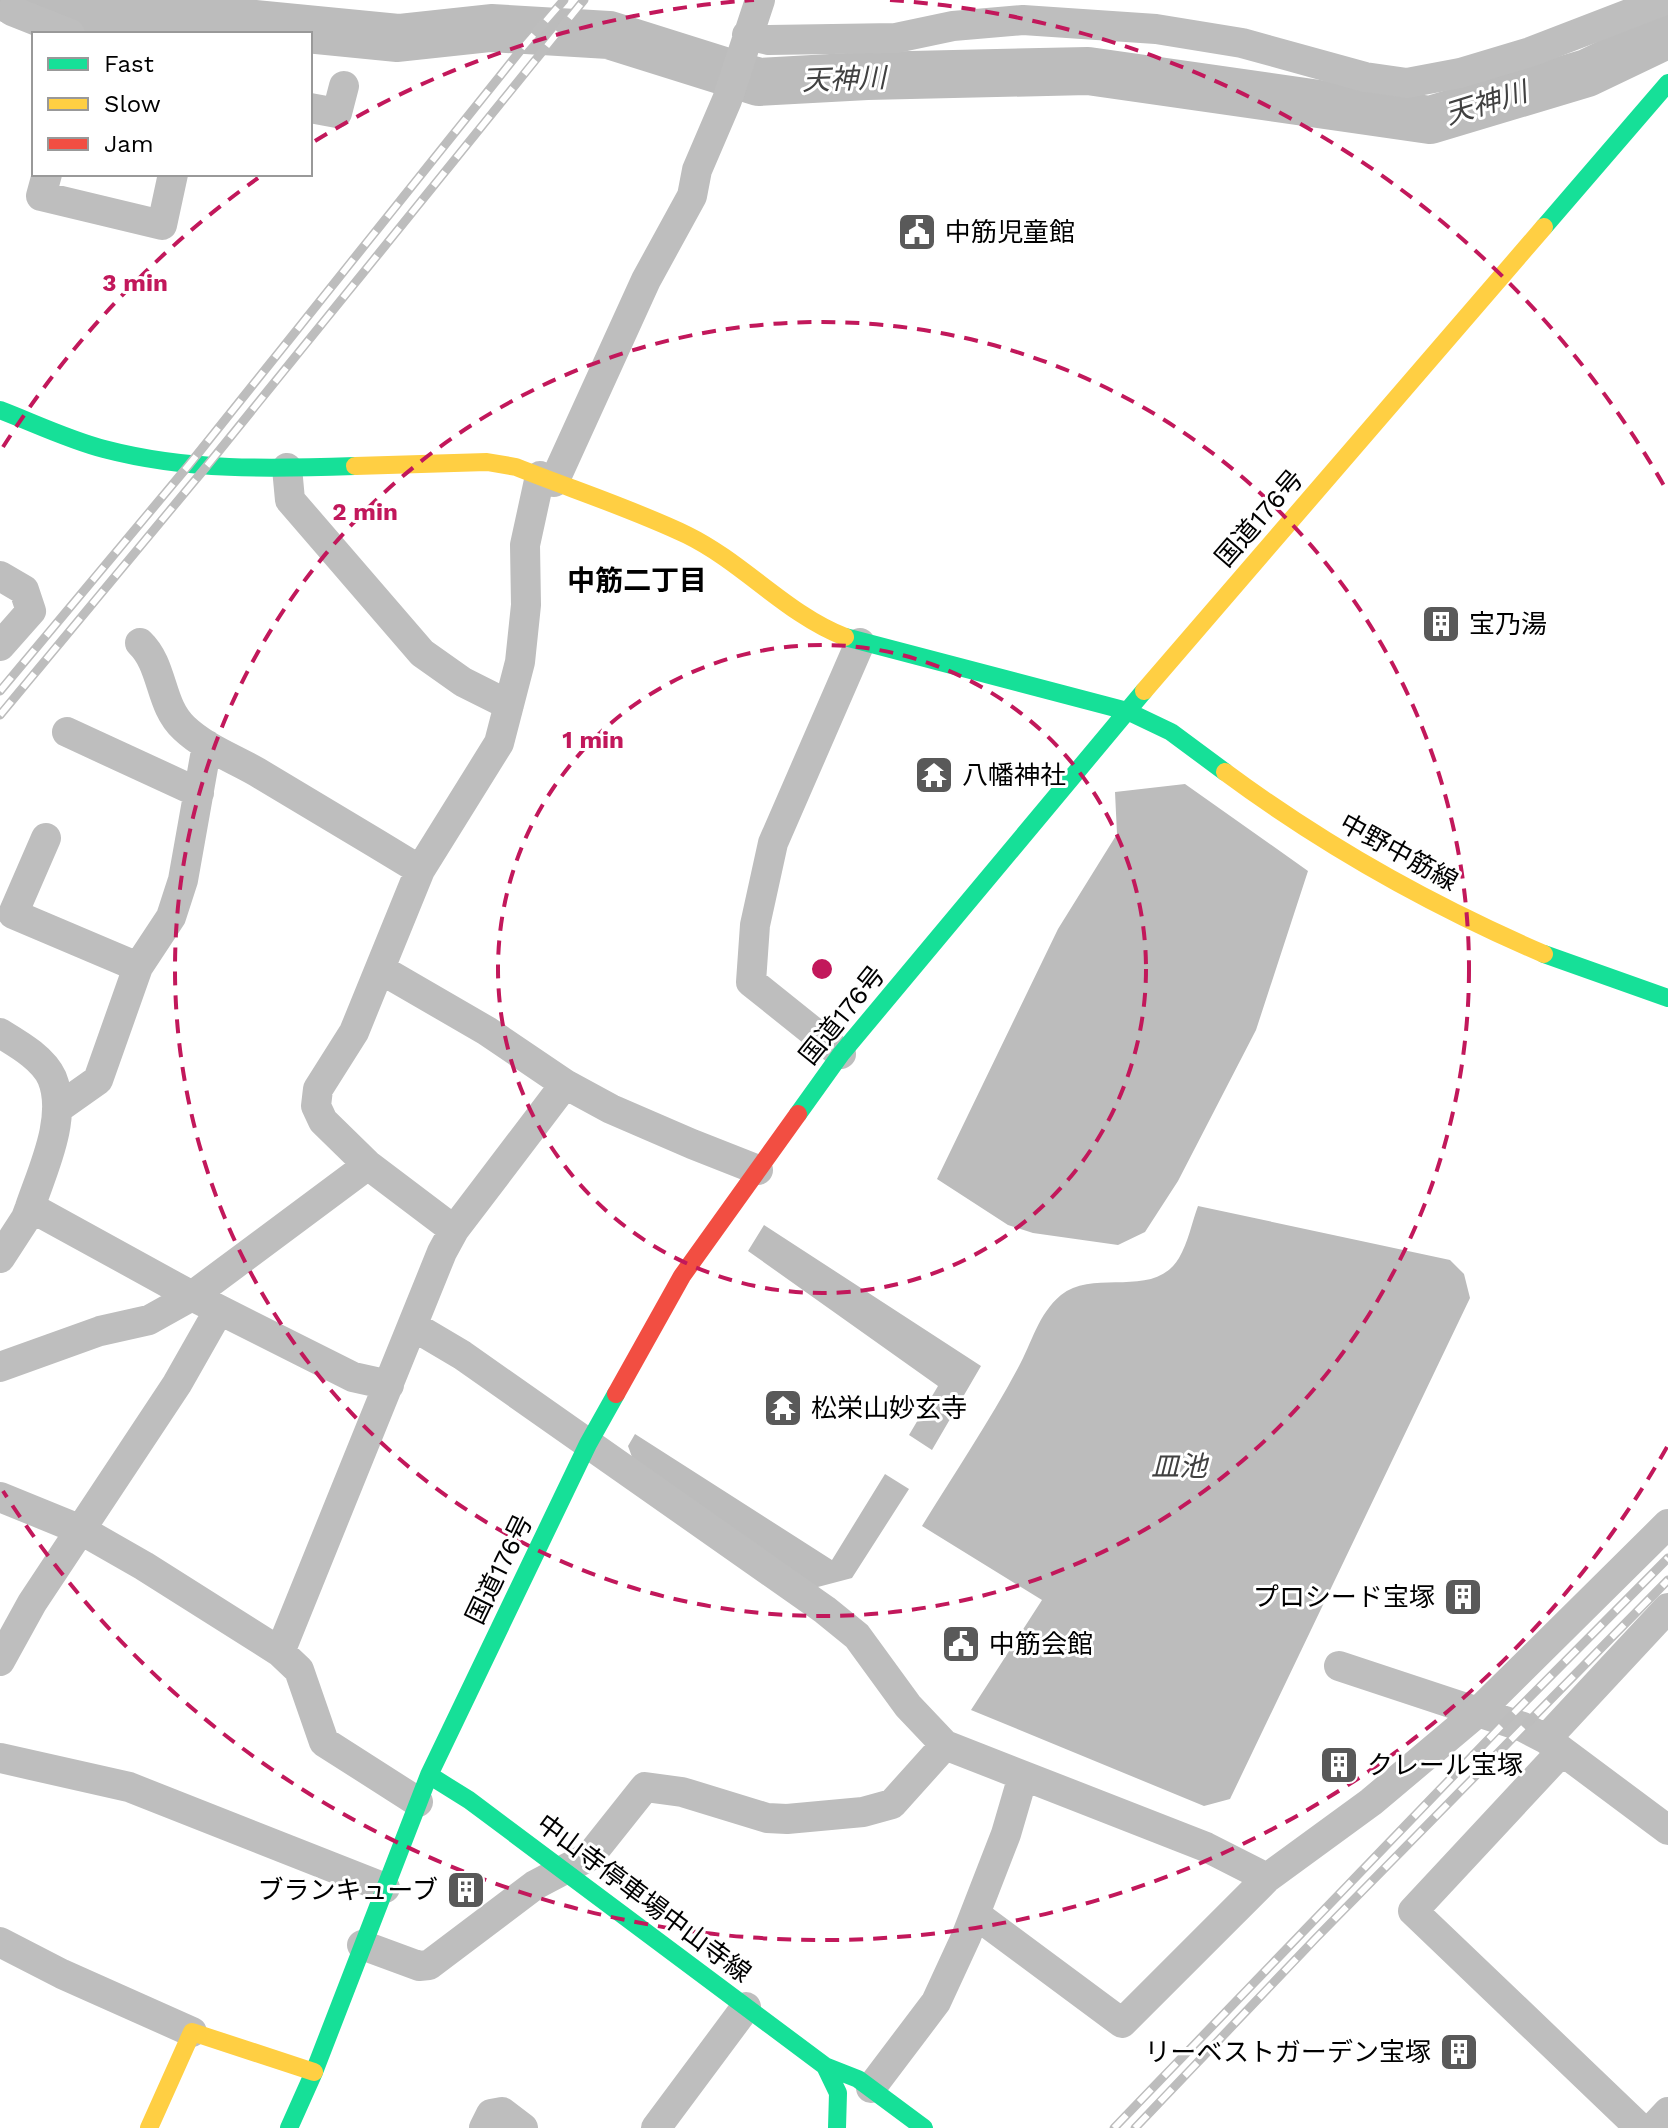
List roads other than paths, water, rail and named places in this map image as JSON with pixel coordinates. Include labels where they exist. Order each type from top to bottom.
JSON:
[{"type":"main road","name":"国道176号","points":[[289,2128],[314,2072],[424,1788],[588,1444],[682,1276],[841,1054],[1127,711],[1662,100]]},
{"type":"main road","name":"中野中筋線","points":[[0,410],[102,449],[154,460],[230,469],[487,462],[516,467],[687,535],[735,564],[794,610],[837,634],[860,643],[1127,711],[1171,732],[1349,857],[1425,899],[1553,957],[1668,998]]},
{"type":"main road","name":"中山寺停車場中山寺線","points":[[424,1788],[469,1800],[825,2066],[858,2079],[924,2128]]},
{"type":"main road","points":[[149,2128],[192,2032],[314,2072]]},
{"type":"main road","points":[[825,2066],[838,2093],[837,2128]]},
{"type":"street","points":[[454,1230],[368,1165],[323,1121],[316,1106],[318,1089],[354,1032],[420,870],[499,743],[520,662],[526,605],[525,545],[547,479],[646,280],[692,196],[697,170],[727,100],[760,0]]},
{"type":"street","points":[[744,44],[769,40],[896,38],[953,26],[1023,20],[1156,29],[1242,43],[1365,77],[1407,83],[1460,73],[1530,52],[1665,0]]},
{"type":"street","points":[[12,7],[66,32]]},
{"type":"street","points":[[312,108],[337,113],[344,86]]},
{"type":"street","points":[[46,176],[41,196],[162,225],[173,176]]},
{"type":"street","points":[[287,468],[290,500],[422,653],[463,682],[509,705]]},
{"type":"street","points":[[0,576],[24,590],[31,611],[0,646]]},
{"type":"street","points":[[140,643],[151,654],[170,711],[183,727],[207,745],[253,769],[420,870]]},
{"type":"street","points":[[841,1054],[751,982],[755,925],[773,843],[860,643]]},
{"type":"street","points":[[67,732],[199,793]]},
{"type":"street","points":[[57,1109],[98,1080],[138,967],[171,917],[183,880],[207,745]]},
{"type":"street","points":[[46,838],[13,914],[138,967]]},
{"type":"street","points":[[380,969],[487,1031],[565,1084],[678,1138],[758,1170]]},
{"type":"street","points":[[0,1033],[30,1052],[51,1076],[57,1099],[56,1123],[30,1207],[0,1258]]},
{"type":"street","points":[[280,1652],[442,1252],[454,1230],[565,1084]]},
{"type":"street","points":[[0,1367],[100,1331],[149,1320],[192,1296],[368,1165]]},
{"type":"street","points":[[30,1207],[192,1296],[353,1377],[389,1385]]},
{"type":"street","points":[[0,1661],[32,1603],[177,1384],[219,1310]]},
{"type":"street","points":[[413,1326],[462,1355],[825,1610],[857,1636],[908,1706],[945,1745],[1206,1847],[1267,1878]]},
{"type":"street","points":[[0,1497],[81,1530],[280,1652],[299,1670],[324,1742],[424,1788]]},
{"type":"street","points":[[975,1914],[1122,2023],[1267,1878],[1371,1802],[1478,1712],[1668,1524]]},
{"type":"street","points":[[1640,2128],[1413,1911],[1668,1608]]},
{"type":"street","points":[[1339,1666],[1523,1727],[1554,1745],[1668,1830]]},
{"type":"street","points":[[362,1945],[419,1966],[429,1965],[535,1885],[590,1856],[645,1787],[682,1792],[767,1818],[863,1812],[892,1804],[945,1745]]},
{"type":"street","points":[[0,1758],[129,1787],[385,1888]]},
{"type":"street","points":[[871,2088],[936,2002],[1006,1834],[1023,1776]]},
{"type":"street","points":[[0,1942],[62,1974],[192,2032]]},
{"type":"street","points":[[656,2128],[746,2007]]},
{"type":"street","points":[[484,2128],[491,2114],[502,2112],[523,2128]]},
{"type":"street","points":[[1653,2128],[1668,2112]]},
{"type":"water","points":[[1185,784],[1308,871],[1256,1030],[1178,1181],[1145,1232],[1118,1245],[1033,1233],[1008,1225],[937,1179],[1058,929],[1117,834],[1115,792]]},
{"type":"water","name":"皿池","points":[[1198,1206],[1450,1260],[1464,1274],[1470,1298],[1230,1799],[1204,1806],[971,1710],[1042,1600],[922,1526],[995,1408],[1053,1303],[1075,1287],[1140,1281],[1168,1271],[1182,1252]]},
{"type":"water","points":[[764,1225],[981,1366],[932,1450],[909,1435],[938,1386],[748,1251]]},
{"type":"water","points":[[635,1434],[832,1560],[885,1474],[909,1489],[852,1578],[814,1588],[632,1457],[628,1446]]},
{"type":"waterway","name":"天神川","points":[[11,0],[398,38],[491,28],[609,35],[759,82],[1088,71],[1430,120],[1587,73],[1668,34]]},
{"type":"railway","points":[[0,691],[188,466],[564,0]]},
{"type":"railway","points":[[0,715],[206,467],[584,0]]},
{"type":"railway","points":[[1114,2128],[1506,1721],[1668,1558]]},
{"type":"railway","points":[[1135,2128],[1317,1937],[1668,1580]]},
{"type":"place","name":"中筋児童館","points":[[917,232]]},
{"type":"place","name":"宝乃湯","points":[[1441,624]]},
{"type":"place","name":"八幡神社","points":[[934,775]]},
{"type":"place","name":"松栄山妙玄寺","points":[[783,1408]]},
{"type":"place","name":"プロシード宝塚","points":[[1463,1597]]},
{"type":"place","name":"中筋会館","points":[[961,1644]]},
{"type":"place","name":"クレール宝塚","points":[[1339,1765]]},
{"type":"place","name":"ブランキューブ","points":[[466,1890]]},
{"type":"place","name":"リーベストガーデン宝塚","points":[[1459,2052]]},
{"type":"district","name":"中筋二丁目","points":[[637,580]]}]
